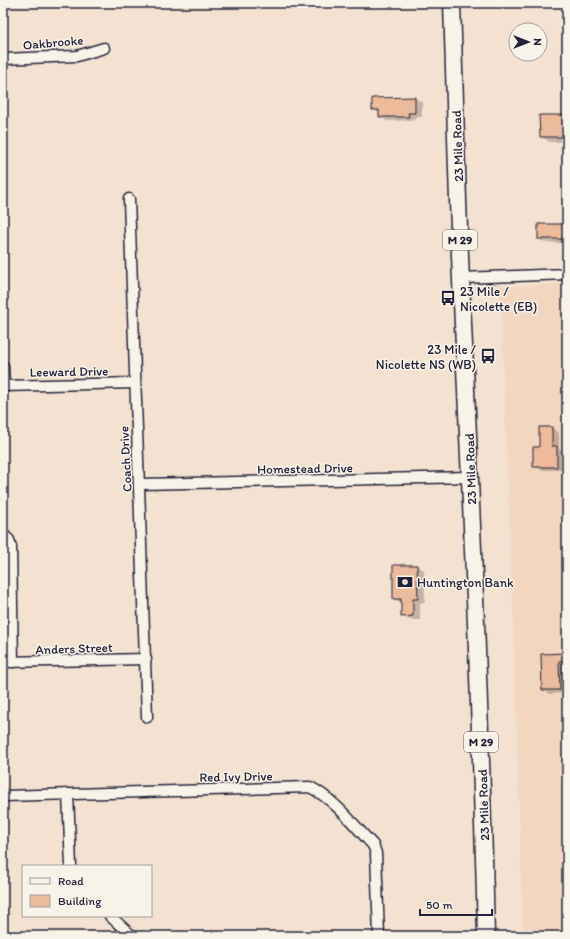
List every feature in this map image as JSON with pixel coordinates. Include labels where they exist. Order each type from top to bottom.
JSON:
[{"type":"main road","name":"23 Mile Road","points":[[452,3],[461,278],[471,478],[486,936]]},
{"type":"street","name":"Oakbrooke","points":[[3,59],[77,56],[104,48]]},
{"type":"street","name":"Coach Drive","points":[[129,199],[133,279],[135,382],[140,484],[147,717]]},
{"type":"street","points":[[461,278],[567,274]]},
{"type":"street","points":[[3,366],[3,386]]},
{"type":"street","name":"Leeward Drive","points":[[3,386],[135,382]]},
{"type":"street","name":"Homestead Drive","points":[[140,484],[471,478]]},
{"type":"street","points":[[3,534],[9,540],[11,547],[8,662]]},
{"type":"street","name":"Anders Street","points":[[8,662],[146,659]]},
{"type":"street","name":"Red Ivy Drive","points":[[4,796],[310,787],[319,792],[333,804],[373,845],[376,853],[379,936]]},
{"type":"street","points":[[68,794],[71,865]]},
{"type":"street","points":[[111,917],[132,936]]},
{"type":"shaded area","points":[[567,284],[567,936],[523,936],[514,637],[500,286]]},
{"type":"building","points":[[415,97],[415,113],[408,113],[409,117],[379,117],[379,110],[372,110],[372,98]]},
{"type":"building","points":[[539,115],[567,115],[567,137],[540,137]]},
{"type":"building","points":[[538,224],[567,224],[567,239],[538,239]]},
{"type":"building","points":[[539,427],[552,427],[552,446],[557,446],[557,467],[533,467],[533,447],[539,447]]},
{"type":"building","name":"Huntington Bank","points":[[393,565],[417,565],[418,599],[413,599],[413,616],[401,617],[401,599],[393,599]]},
{"type":"building","points":[[567,653],[567,661],[559,661],[560,690],[542,690],[541,654]]},
{"type":"place","name":"23 Mile / Nicolette (EB)","points":[[448,298]]},
{"type":"place","name":"23 Mile / Nicolette NS (WB)","points":[[488,356]]},
{"type":"place","name":"Huntington Bank","points":[[405,582]]}]
